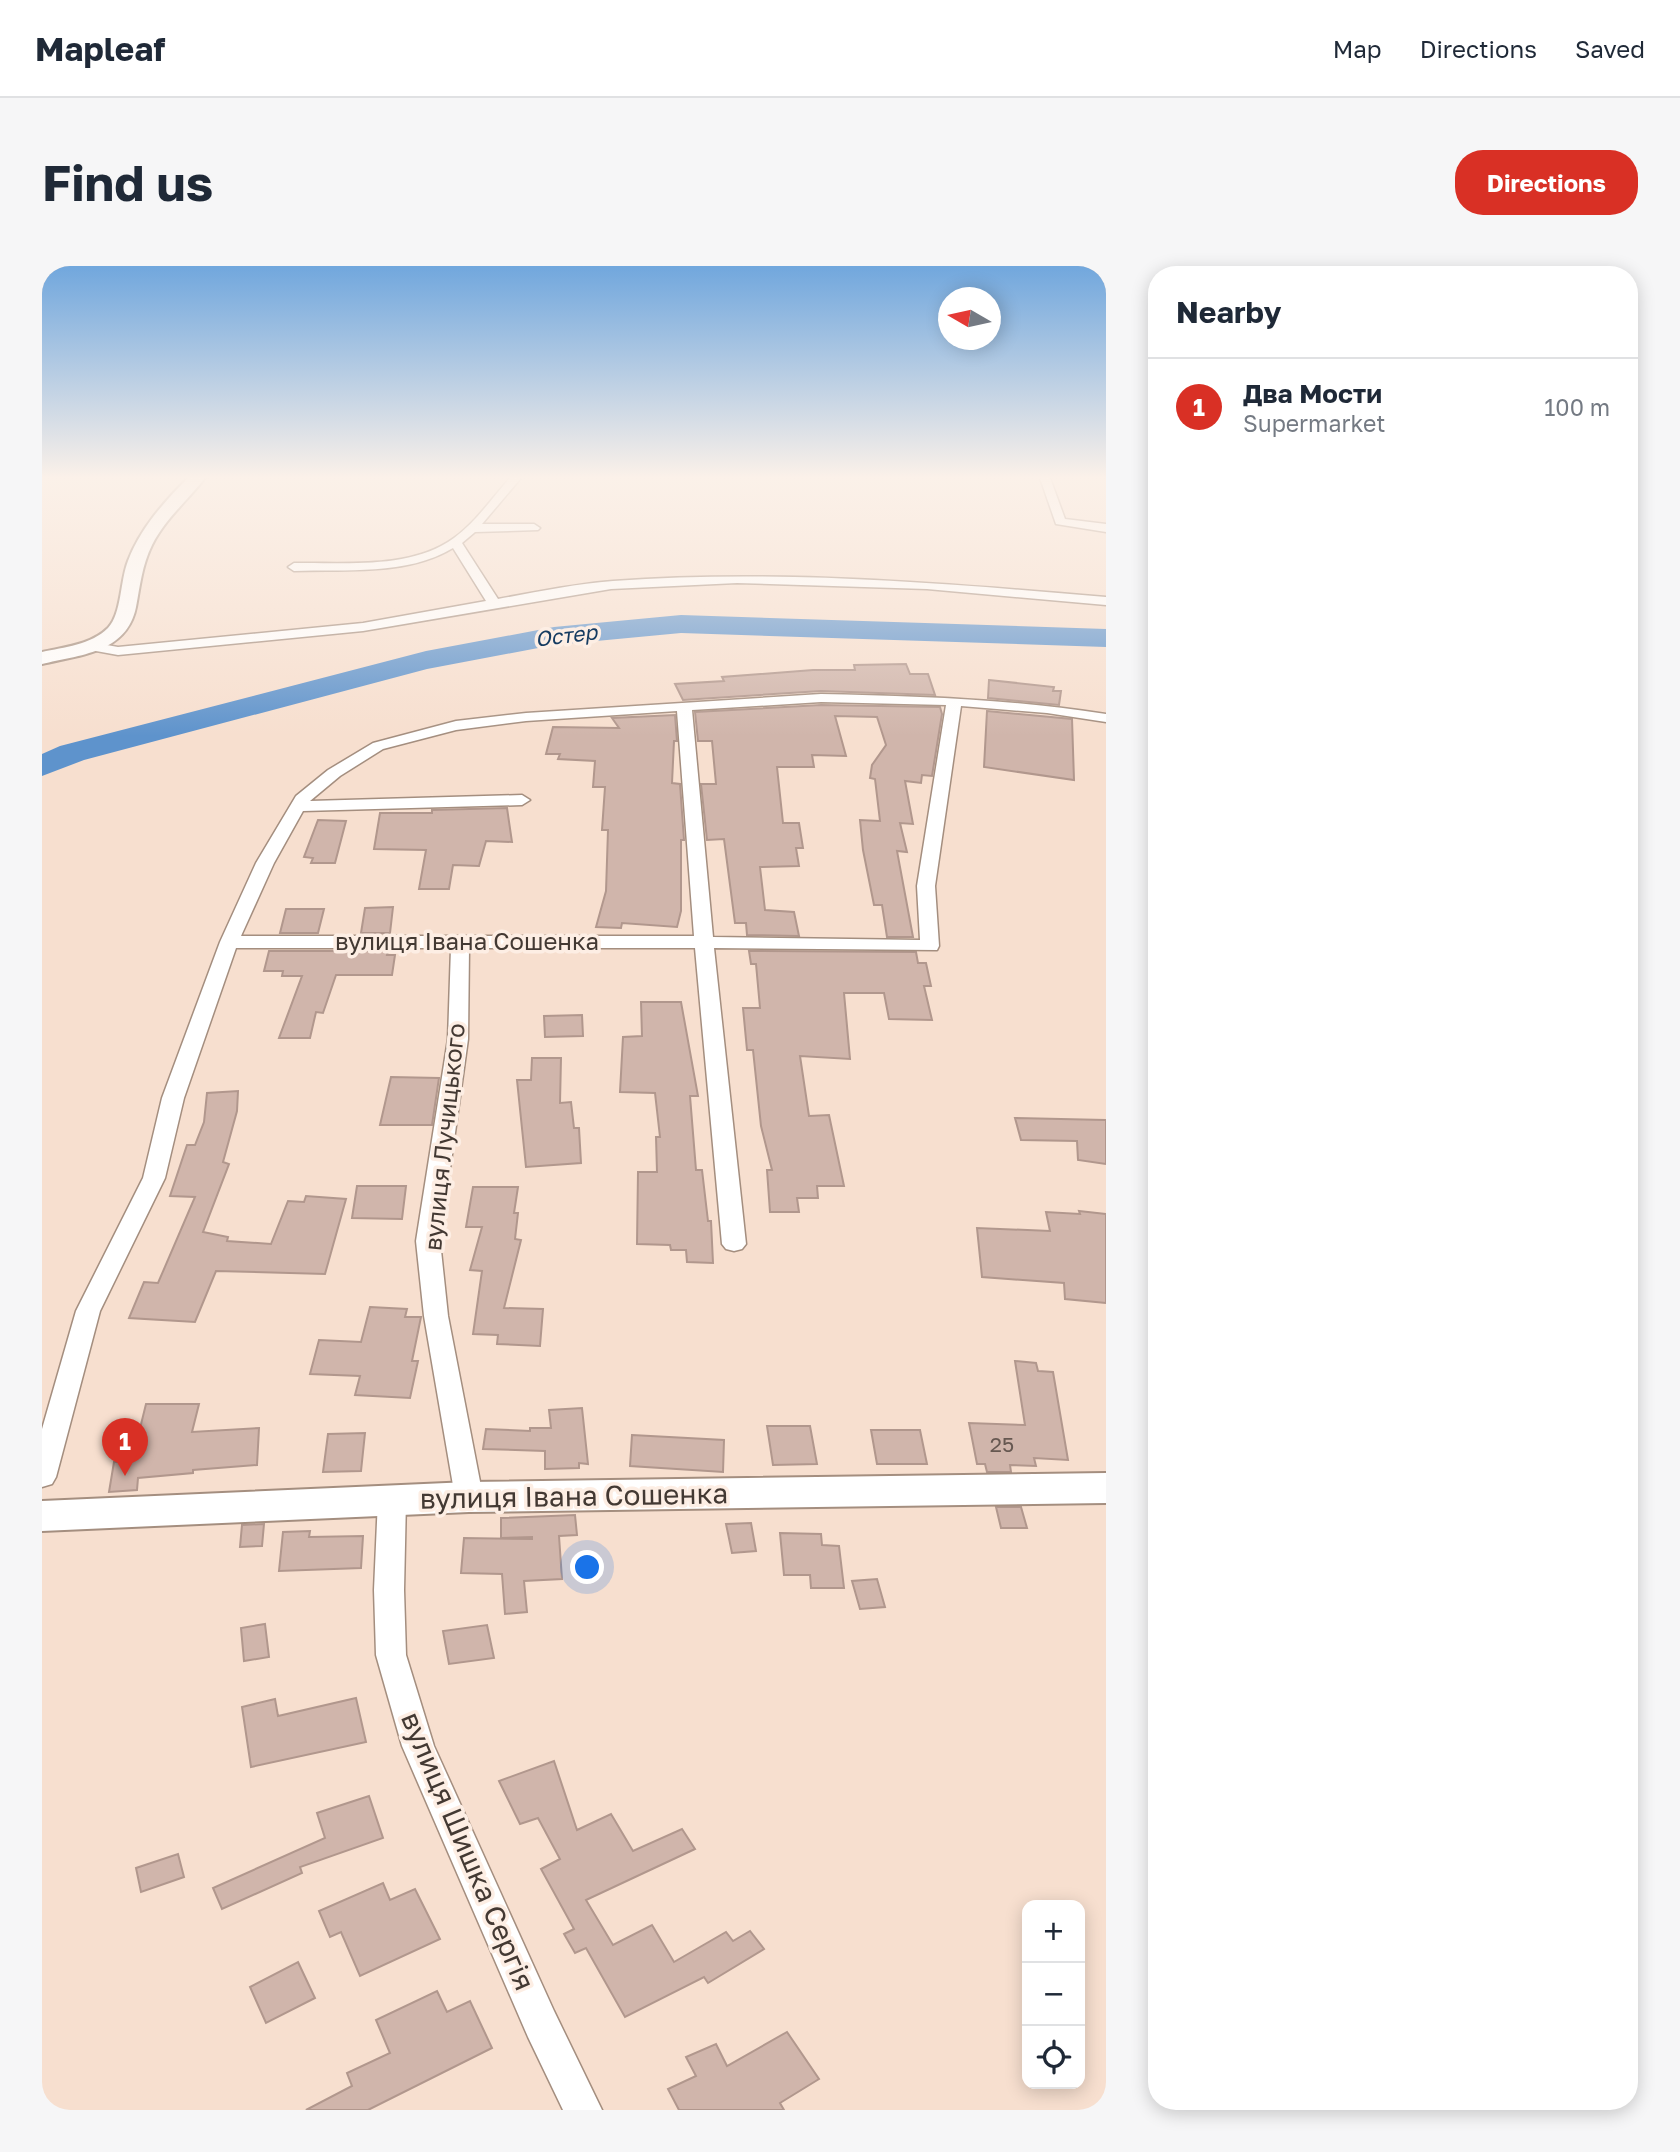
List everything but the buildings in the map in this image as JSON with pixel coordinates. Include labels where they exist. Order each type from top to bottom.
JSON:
[{"type":"street","points":[[42,658],[106,640],[121,624],[136,564]]},
{"type":"street","points":[[294,567],[337,564]]},
{"type":"street","points":[[469,564],[493,602]]},
{"type":"street","points":[[90,646],[118,651],[323,632],[493,602],[611,585],[737,579],[939,586],[1106,601]]},
{"type":"street","points":[[42,1477],[88,1311],[154,1178],[173,1098],[229,942],[265,863],[302,799],[334,773],[378,746],[456,726],[684,706],[821,698],[954,701],[1047,709],[1106,718]]},
{"type":"street","name":"вулиця Івана Сошенка","points":[[229,942],[704,942],[930,946],[926,886],[954,701]]},
{"type":"street","points":[[684,706],[734,1244]]},
{"type":"street","points":[[299,806],[522,800]]},
{"type":"street","name":"вулиця Лучицького","points":[[460,942],[458,1039],[428,1241],[436,1315],[469,1497]]},
{"type":"street","name":"вулиця Івана Сошенка","points":[[42,1516],[469,1497],[1106,1488]]},
{"type":"street","name":"вулиця Шишка Сергія","points":[[393,1499],[389,1590],[391,1656],[418,1746],[541,2024],[583,2110]]},
{"type":"waterway","name":"Остер","points":[[42,766],[72,753],[426,660],[554,636],[681,624],[1106,638]]},
{"type":"place","name":"Два Мости","points":[[125,1476]]}]
